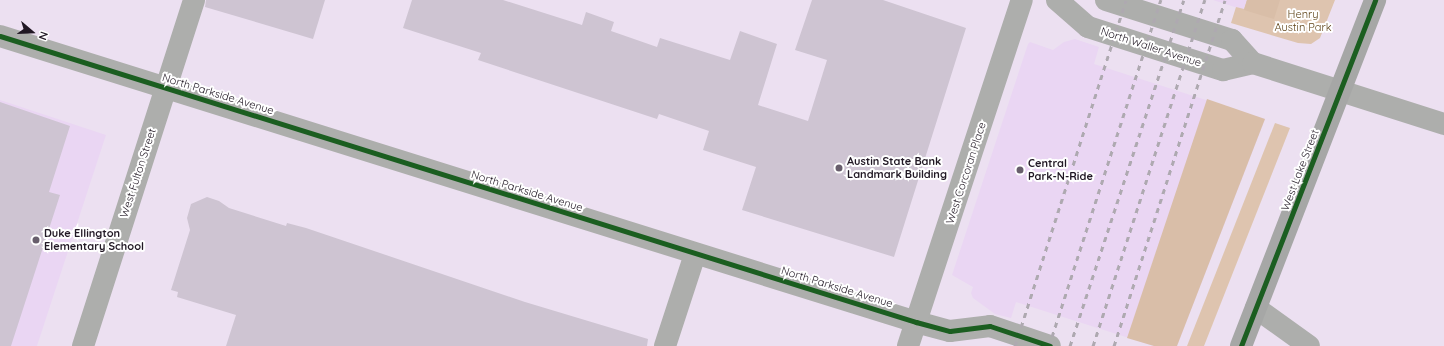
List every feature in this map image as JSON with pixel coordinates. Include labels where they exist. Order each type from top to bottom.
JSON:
[{"type":"main road","name":"West Lake Street","points":[[1241,346],[1374,0]]},
{"type":"street","name":"West Fulton Street","points":[[83,346],[194,0]]},
{"type":"street","name":"West Corcoran Place","points":[[908,346],[1022,0]]},
{"type":"street","name":"North Waller Avenue","points":[[1057,0],[1088,27],[1096,30],[1223,70],[1253,63]]},
{"type":"street","points":[[1106,0],[1232,40],[1253,63],[1444,124]]},
{"type":"street","name":"North Parkside Avenue","points":[[0,36],[916,322],[950,331],[990,326],[1050,346]]},
{"type":"street","points":[[665,346],[695,254]]},
{"type":"street","points":[[1256,308],[1309,346]]},
{"type":"street","name":"North Parkside Avenue","points":[[950,331],[967,346]]},
{"type":"shaded area","points":[[1213,0],[1247,0],[1244,10]]},
{"type":"shaded area","points":[[1247,0],[1280,0],[1274,19],[1244,10]]},
{"type":"shaded area","points":[[1075,39],[1099,47],[1094,64],[1265,119],[1177,346],[1154,346],[1016,302],[1011,318],[995,314],[973,298],[971,293],[973,287],[952,275],[1028,44],[1030,42],[1053,50],[1064,42]]},
{"type":"shaded area","points":[[1207,99],[1265,119],[1177,346],[1154,346],[1127,338]]},
{"type":"shaded area","name":"Duke Ellington Elementary School","points":[[0,100],[106,135],[37,346],[0,346]]},
{"type":"green space","name":"Henry Austin Park","points":[[1247,0],[1335,0],[1320,38],[1311,44],[1298,43],[1231,23],[1236,7],[1244,9]]},
{"type":"green space","points":[[1275,123],[1290,128],[1204,346],[1187,346]]},
{"type":"building","points":[[206,0],[325,0],[313,39],[205,7]]},
{"type":"building","points":[[412,0],[503,0],[582,25],[586,12],[614,22],[611,31],[657,47],[660,38],[730,60],[740,31],[777,44],[758,105],[808,121],[827,60],[795,50],[812,0],[883,0],[966,28],[894,257],[742,210],[756,167],[703,150],[709,131],[659,114],[657,119],[478,60],[481,53],[403,28]]},
{"type":"building","name":"Duke Ellington Elementary School","points":[[0,102],[70,126],[49,192],[60,195],[11,346],[0,346]]},
{"type":"building","points":[[207,197],[219,201],[229,208],[286,226],[287,223],[306,228],[525,302],[648,339],[647,346],[226,346],[236,315],[177,297],[178,292],[171,290],[190,230],[187,218],[191,204]]},
{"type":"railway","points":[[1015,346],[1126,0]]},
{"type":"railway","points":[[1049,346],[1161,0]]},
{"type":"railway","points":[[1070,346],[1184,0]]},
{"type":"railway","points":[[1093,346],[1205,0]]},
{"type":"railway","points":[[1114,346],[1225,0]]},
{"type":"cycle path","points":[[1241,346],[1375,0]]},
{"type":"cycle path","points":[[0,36],[916,322],[950,331],[990,326],[1050,346]]},
{"type":"place","name":"Austin State Bank Landmark Building","points":[[839,168]]},
{"type":"place","name":"Central Park-N-Ride","points":[[1020,170]]},
{"type":"place","name":"Duke Ellington Elementary School","points":[[36,240]]}]
